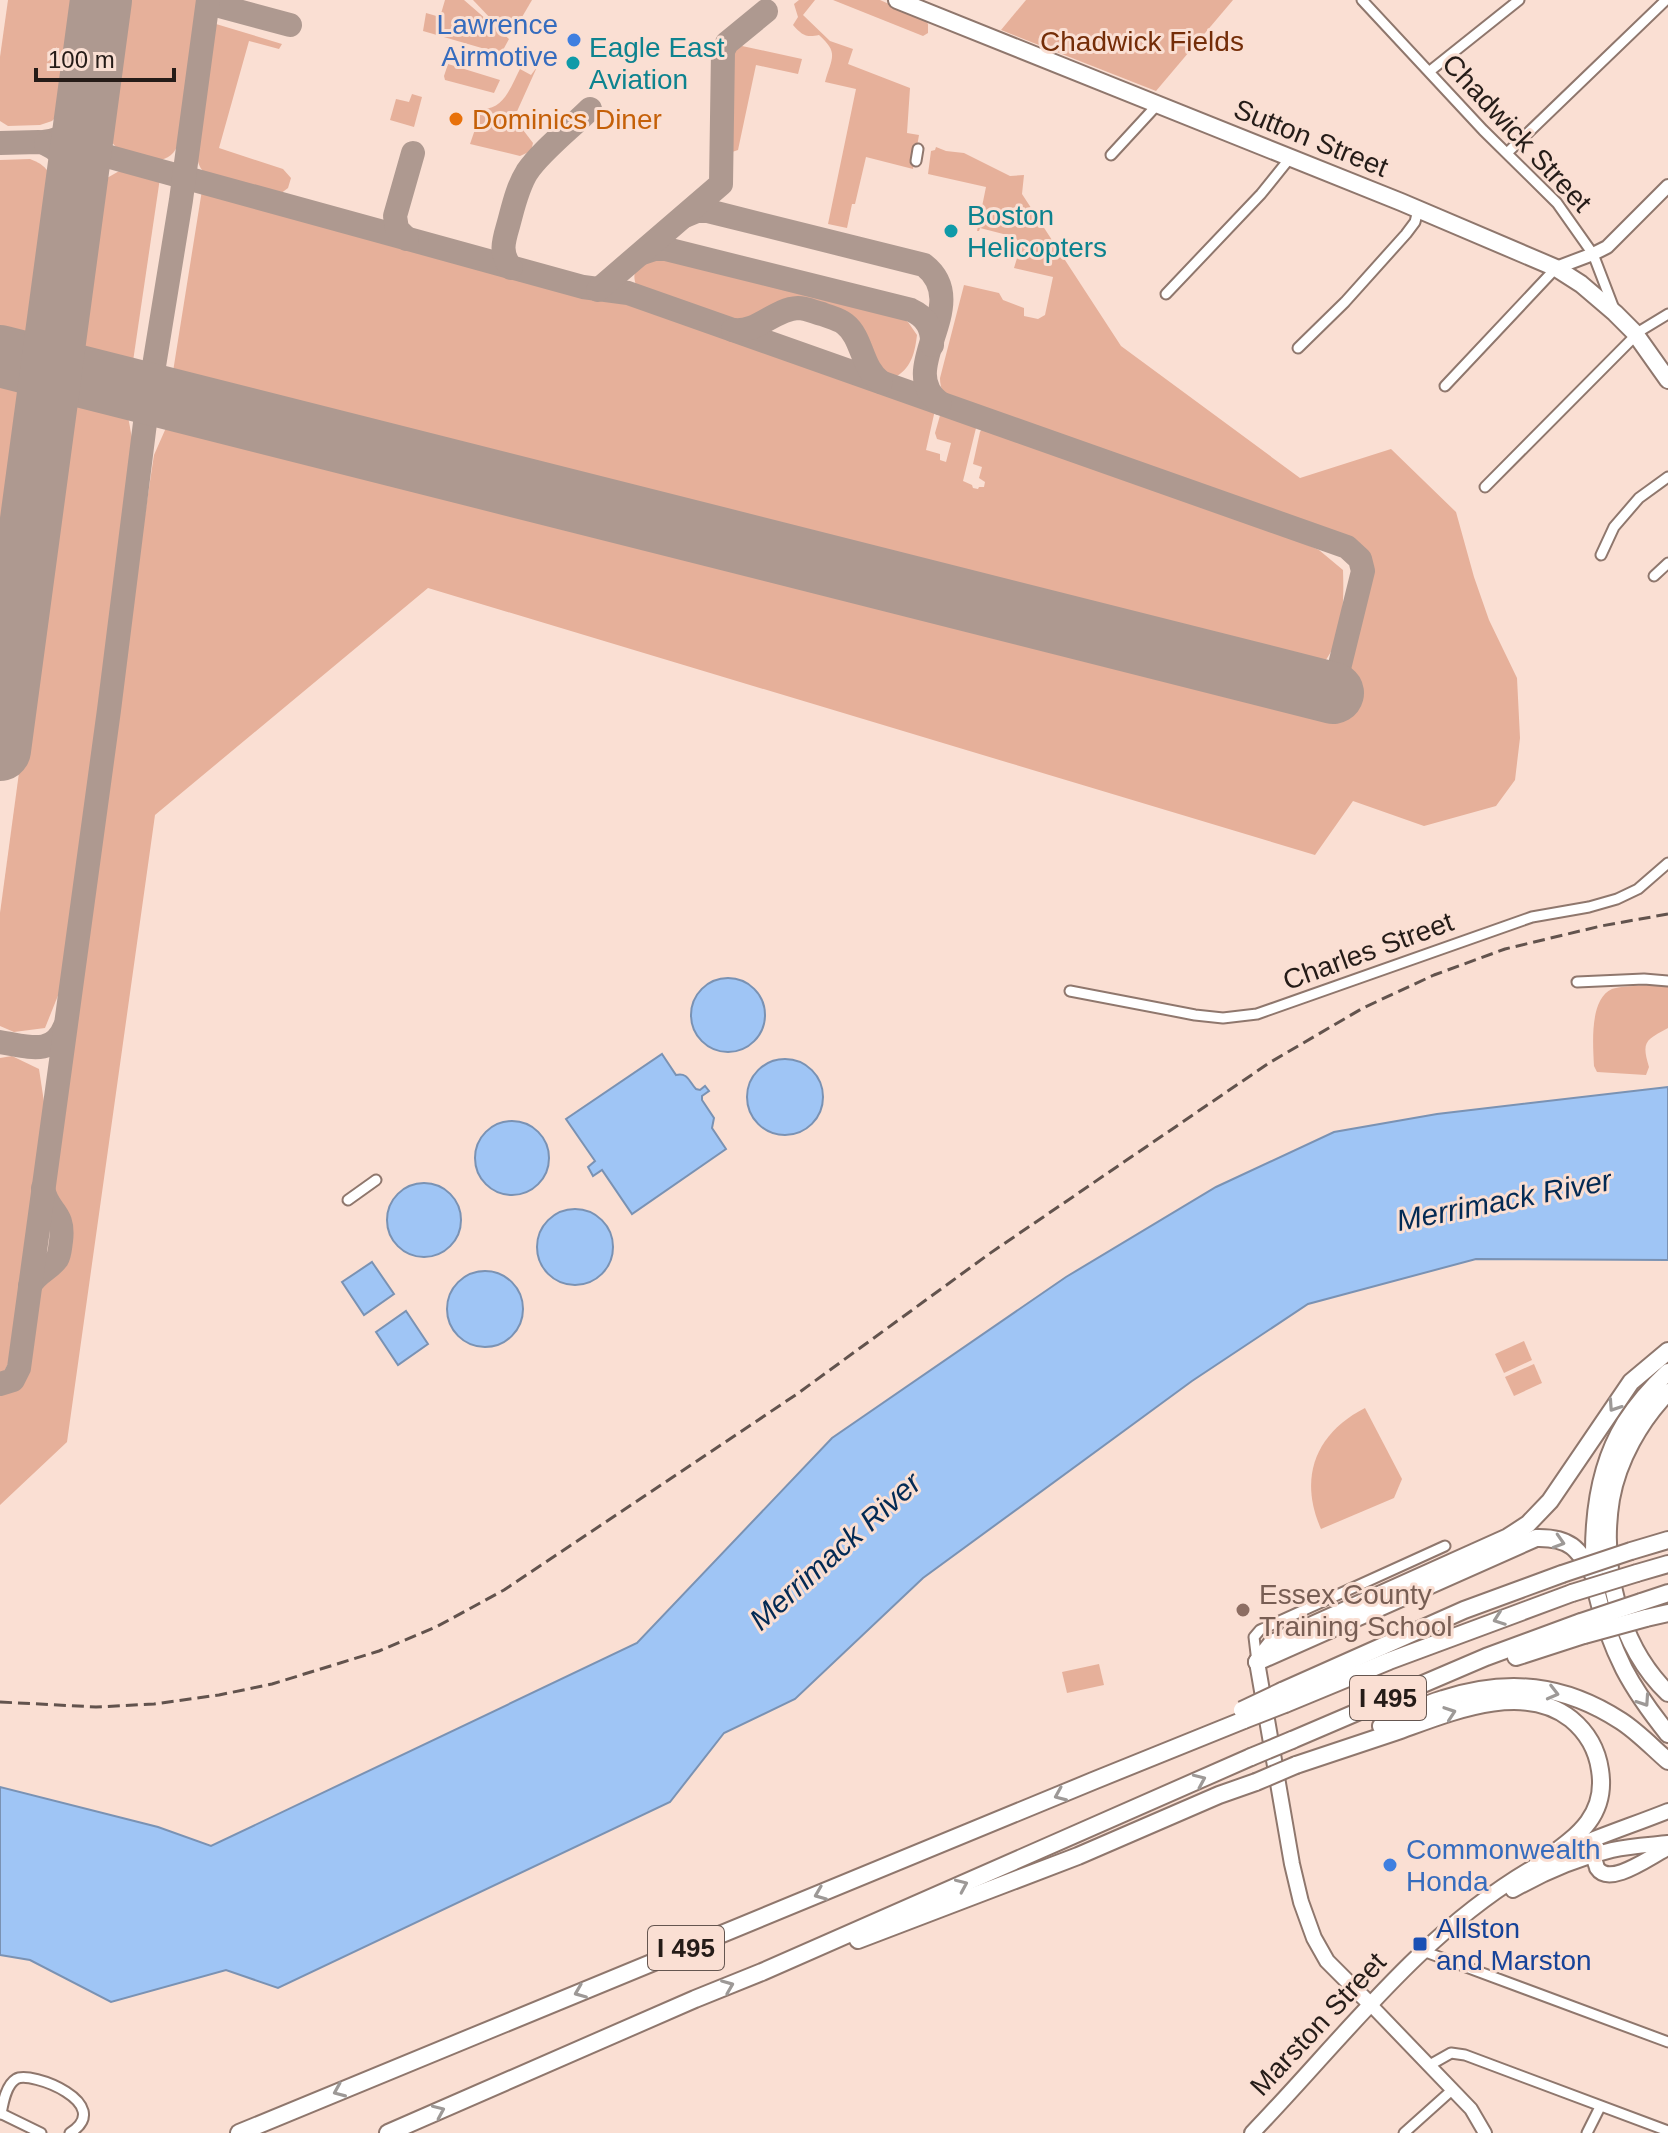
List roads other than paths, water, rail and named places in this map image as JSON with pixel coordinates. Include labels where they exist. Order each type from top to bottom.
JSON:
[{"type":"highway","name":"Sutton Street","points":[[898,0],[1556,268],[1581,284],[1615,313],[1636,335],[1668,380]]},
{"type":"highway","points":[[1257,1662],[1272,1643],[1508,1537],[1528,1524],[1550,1501],[1631,1382],[1668,1351]]},
{"type":"highway","points":[[1668,1372],[1637,1405],[1609,1454],[1595,1514],[1595,1578],[1605,1621],[1625,1671],[1668,1734]]},
{"type":"highway","points":[[1668,1392],[1637,1432],[1622,1464],[1611,1499],[1609,1538],[1615,1592],[1628,1635],[1646,1668],[1668,1693]]},
{"type":"highway","points":[[1257,1662],[1536,1538],[1553,1538],[1569,1543],[1582,1556],[1595,1578]]},
{"type":"highway","points":[[1284,1698],[1464,1610],[1668,1540]]},
{"type":"highway","name":"I 495","points":[[239,2133],[1132,1765],[1284,1698],[1572,1593],[1668,1564]]},
{"type":"highway","name":"I 495","points":[[388,2133],[1486,1657],[1644,1610],[1668,1593]]},
{"type":"highway","points":[[1644,1610],[1668,1613]]},
{"type":"highway","points":[[762,1972],[890,1929],[1078,1856],[1296,1765],[1441,1699],[1481,1688],[1517,1685],[1551,1691],[1589,1703],[1623,1723],[1668,1761]]},
{"type":"highway","points":[[1296,1765],[1462,1708],[1496,1702],[1531,1703],[1559,1710],[1583,1729],[1597,1753],[1602,1780],[1599,1804],[1590,1822],[1537,1866]]},
{"type":"main road","points":[[1257,1662],[1301,1902],[1314,1938],[1327,1961],[1369,2003]]},
{"type":"main road","name":"Marston Street","points":[[1252,2133],[1369,2003],[1423,1951],[1485,1899],[1537,1866],[1586,1842],[1668,1811]]},
{"type":"main road","points":[[1615,1832],[1599,1844],[1593,1855],[1597,1868],[1609,1875],[1620,1874],[1668,1846]]},
{"type":"main road","name":"Marston Street","points":[[1423,1951],[1526,1883],[1615,1849],[1668,1846]]},
{"type":"street","name":"Chadwick Street","points":[[1362,0],[1483,130],[1557,203],[1593,254],[1615,313]]},
{"type":"street","points":[[1430,71],[1519,0]]},
{"type":"street","points":[[1507,153],[1666,0]]},
{"type":"street","points":[[1111,155],[1158,104]]},
{"type":"street","points":[[916,161],[918,149]]},
{"type":"street","points":[[1166,294],[1261,194],[1290,158]]},
{"type":"street","points":[[1445,386],[1556,268],[1607,247],[1668,186]]},
{"type":"street","points":[[1298,348],[1345,302],[1406,234],[1415,222],[1418,210]]},
{"type":"street","points":[[1485,487],[1636,335],[1668,314]]},
{"type":"street","points":[[1601,555],[1614,527],[1639,498],[1668,477]]},
{"type":"street","points":[[1654,576],[1668,563]]},
{"type":"street","name":"Charles Street","points":[[1070,991],[1223,1018],[1257,1014],[1508,924],[1617,899],[1638,889],[1668,863]]},
{"type":"street","points":[[1577,982],[1668,981]]},
{"type":"street","points":[[348,1200],[376,1180]]},
{"type":"street","points":[[1257,1662],[1254,1637],[1260,1630],[1445,1546]]},
{"type":"street","points":[[1423,1951],[1668,2042]]},
{"type":"street","points":[[1369,2003],[1471,2109],[1485,2133]]},
{"type":"street","points":[[1428,2066],[1451,2053],[1465,2055],[1668,2131]]},
{"type":"street","points":[[41,2133],[0,2114],[5,2097],[18,2077],[62,2089],[82,2106],[84,2115],[81,2125],[70,2133]]},
{"type":"street","points":[[1404,2133],[1452,2090]]},
{"type":"street","points":[[1587,2133],[1600,2107]]},
{"type":"water","points":[[728,978],[749,984],[759,994],[765,1015],[759,1036],[749,1046],[728,1052],[707,1046],[697,1036],[691,1015],[697,994],[707,984]]},
{"type":"water","points":[[662,1054],[676,1075],[686,1076],[696,1089],[705,1086],[709,1091],[702,1096],[702,1100],[714,1118],[712,1128],[726,1149],[632,1214],[602,1170],[593,1176],[588,1167],[595,1161],[566,1119]]},
{"type":"water","points":[[785,1059],[799,1062],[812,1070],[820,1083],[823,1097],[820,1111],[812,1124],[799,1132],[785,1135],[771,1132],[758,1124],[750,1111],[747,1097],[750,1083],[758,1070],[771,1062]]},
{"type":"water","name":"Merrimack River","points":[[1668,1087],[1668,1260],[1476,1259],[1308,1304],[1192,1381],[923,1578],[795,1699],[724,1733],[670,1802],[278,1988],[226,1970],[111,2002],[30,1960],[0,1955],[0,1787],[158,1827],[211,1846],[637,1643],[832,1438],[1066,1277],[1216,1187],[1334,1132],[1437,1114]]},
{"type":"water","points":[[512,1121],[533,1127],[543,1137],[549,1158],[543,1179],[533,1189],[512,1195],[491,1189],[481,1179],[475,1158],[481,1137],[491,1127]]},
{"type":"water","points":[[417,1183],[431,1183],[445,1189],[455,1199],[461,1220],[455,1241],[445,1251],[431,1257],[417,1257],[403,1251],[393,1241],[387,1227],[387,1213],[393,1199],[403,1189]]},
{"type":"water","points":[[575,1209],[589,1212],[602,1220],[610,1233],[613,1247],[610,1261],[602,1274],[589,1282],[575,1285],[561,1282],[548,1274],[540,1261],[537,1247],[540,1233],[548,1220],[561,1212]]},
{"type":"water","points":[[372,1262],[394,1294],[364,1315],[342,1282]]},
{"type":"water","points":[[478,1271],[492,1271],[506,1277],[517,1288],[523,1309],[520,1324],[512,1336],[492,1347],[478,1347],[464,1341],[453,1330],[447,1316],[447,1302],[453,1288],[464,1277]]},
{"type":"water","points":[[406,1311],[428,1344],[398,1365],[376,1332]]},
{"type":"railway","points":[[0,1702],[96,1707],[154,1704],[219,1695],[272,1684],[379,1651],[436,1627],[504,1590],[797,1394],[989,1254],[1269,1063],[1363,1008],[1434,975],[1505,949],[1668,914]]},
{"type":"place","name":"Lawrence Airmotive","points":[[574,40]]},
{"type":"place","name":"Eagle East Aviation","points":[[573,63]]},
{"type":"place","name":"Dominics Diner","points":[[456,119]]},
{"type":"place","name":"Boston Helicopters","points":[[951,231]]},
{"type":"place","name":"Essex County Training School","points":[[1243,1610]]},
{"type":"place","name":"Commonwealth Honda","points":[[1390,1865]]},
{"type":"place","name":"Allston and Marston","points":[[1420,1944]]},
{"type":"park label","name":"Chadwick Fields","points":[[1142,41]]}]
